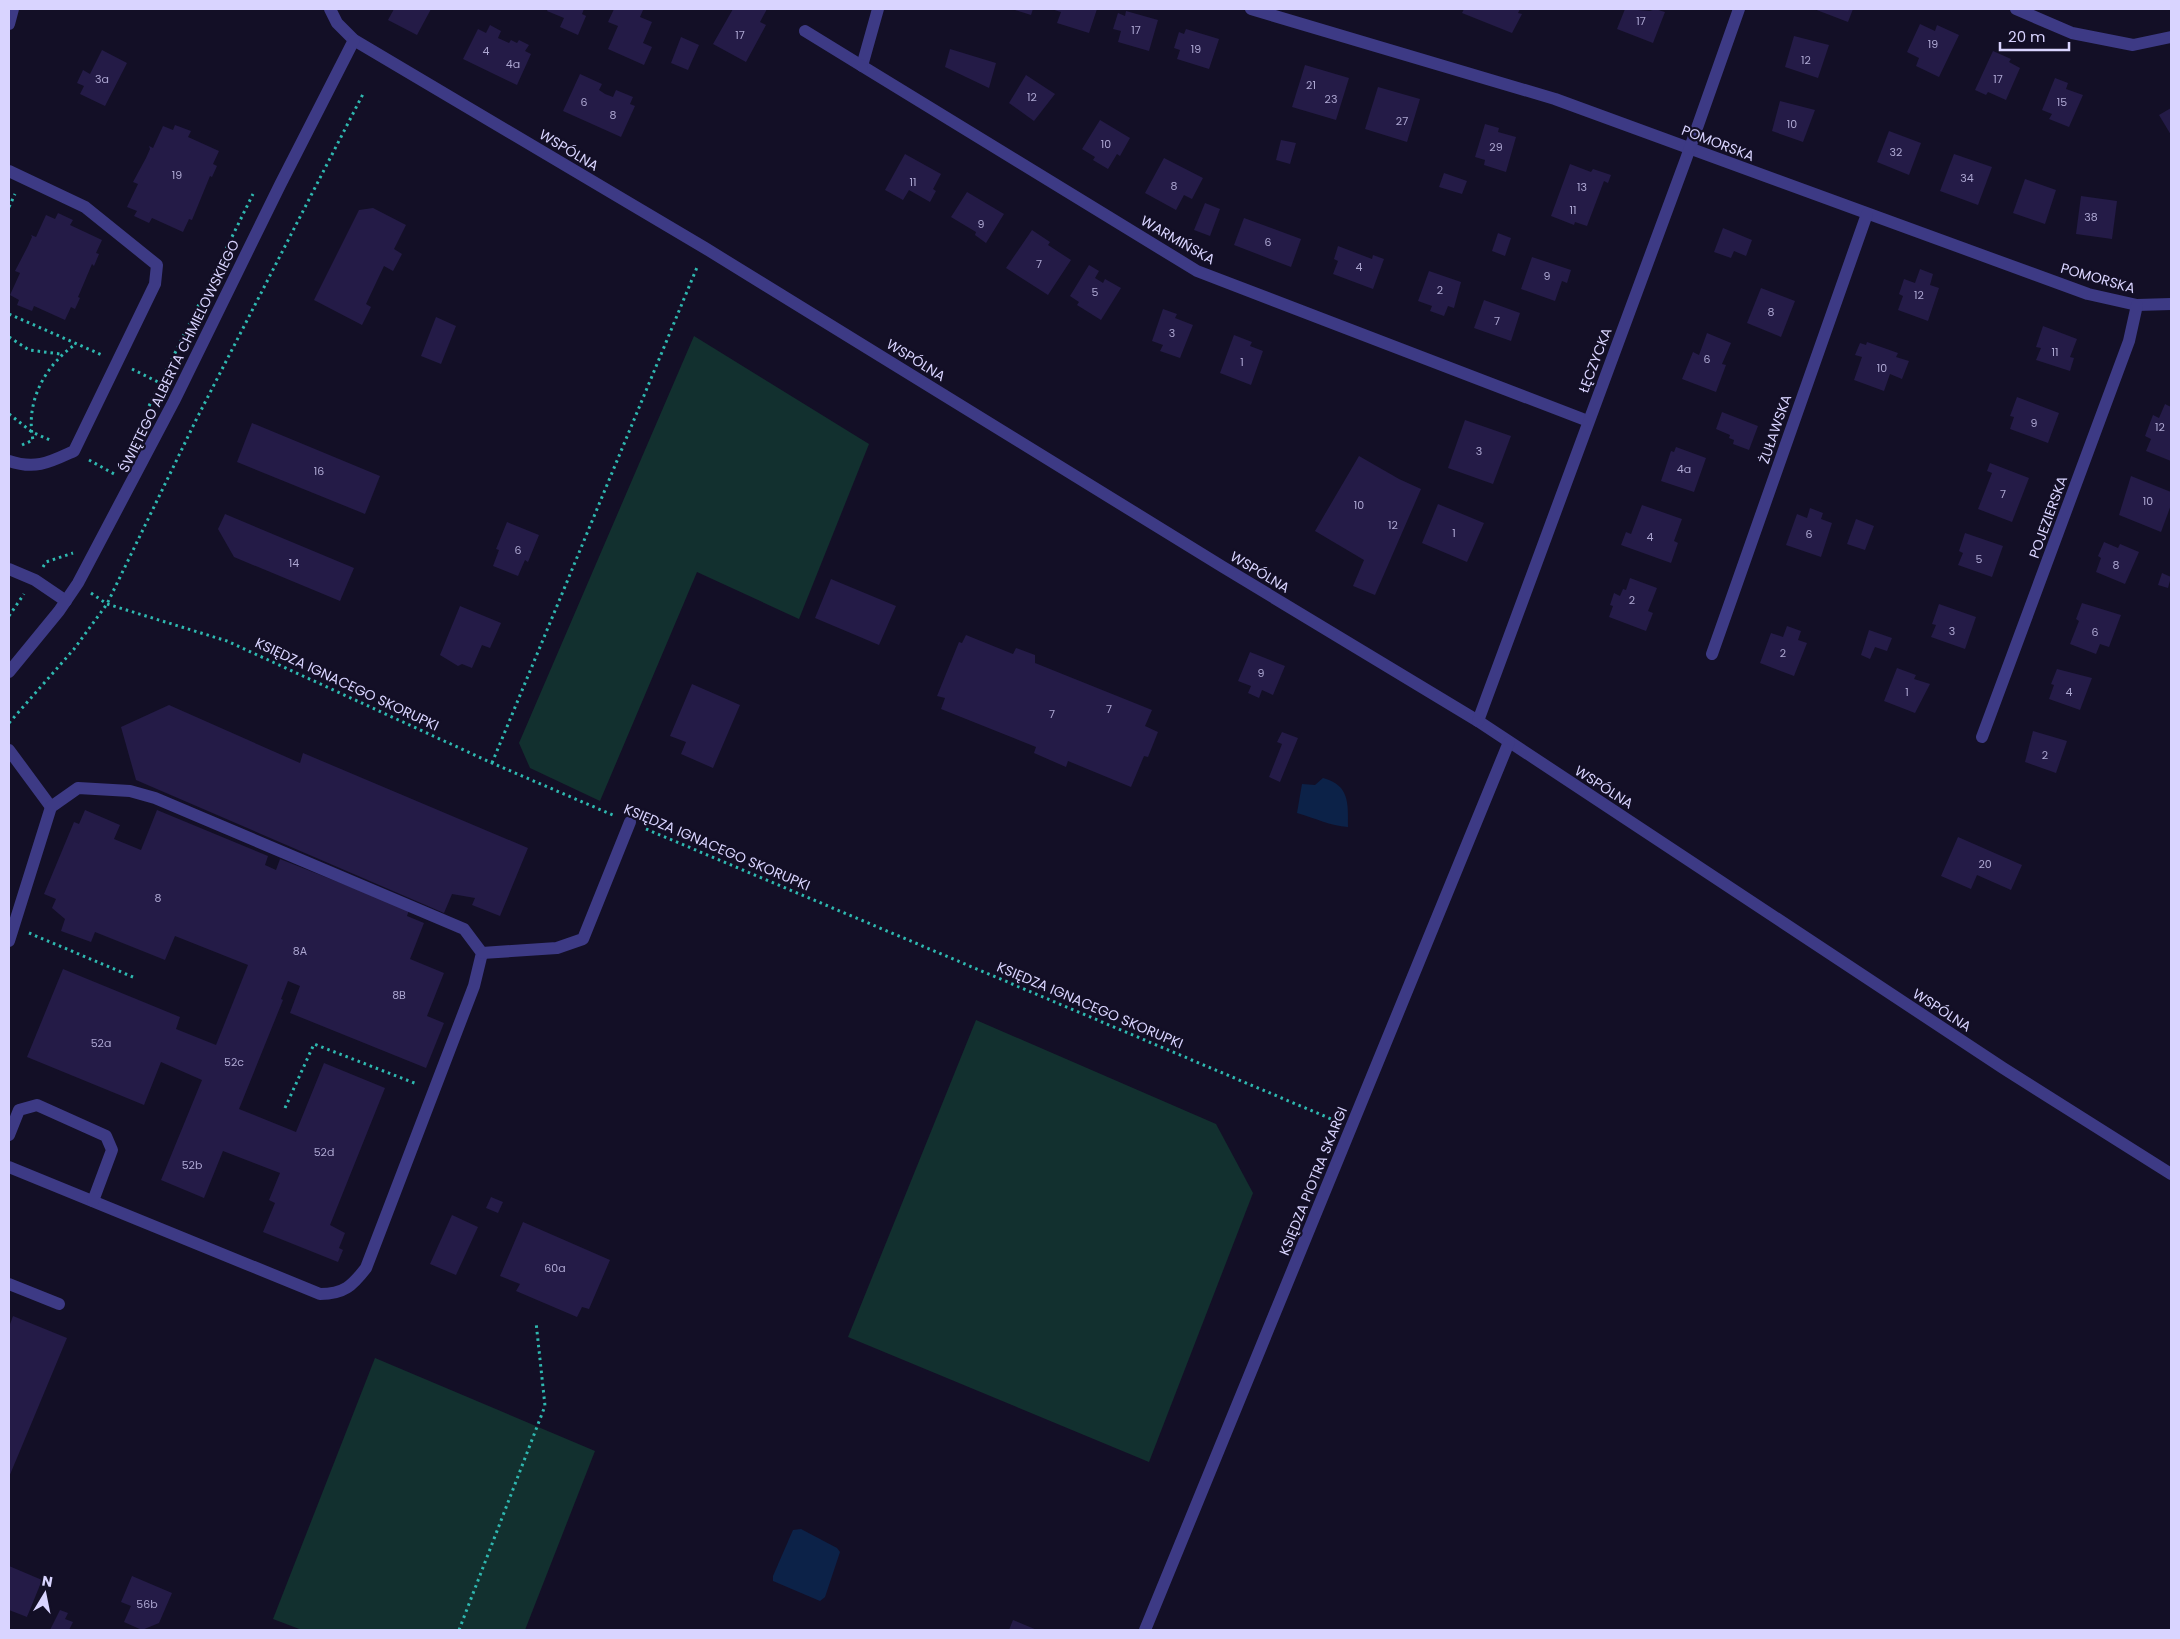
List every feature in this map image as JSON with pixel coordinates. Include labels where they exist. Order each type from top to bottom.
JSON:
[{"type":"street","points":[[9,24],[13,9]]},
{"type":"street","name":"WSPÓLNA","points":[[330,9],[337,23],[354,40],[705,248],[1478,722],[2003,1068],[2171,1174]]},
{"type":"street","points":[[862,66],[878,9]]},
{"type":"street","name":"POMORSKA","points":[[1251,9],[1555,99],[2088,294],[2137,305],[2171,304]]},
{"type":"street","name":"ŁĘCZYCKA","points":[[1478,722],[1690,149],[1739,9]]},
{"type":"street","points":[[2016,9],[2072,33],[2133,45],[2171,36]]},
{"type":"street","name":"WARMIŃSKA","points":[[805,31],[1197,271],[1588,421]]},
{"type":"street","name":"ŚWIĘTEGO ALBERTA CHMIELOWSKIEGO","points":[[9,672],[66,601],[78,583],[174,401],[284,176],[354,40]]},
{"type":"street","points":[[9,171],[85,207],[157,265],[155,284],[74,451],[48,463],[24,466],[9,461]]},
{"type":"street","name":"ŻUŁAWSKA","points":[[1712,654],[1867,214]]},
{"type":"street","name":"POJEZIERSKA","points":[[1982,737],[2129,341],[2137,305]]},
{"type":"street","points":[[9,569],[35,580],[66,601]]},
{"type":"street","name":"KSIĘDZA PIOTRA SKARGI","points":[[1145,1630],[1509,742]]},
{"type":"street","points":[[9,750],[51,807]]},
{"type":"street","points":[[9,941],[15,927],[51,807],[78,788],[130,791],[155,798],[464,929],[482,954],[474,986],[366,1268],[356,1281],[338,1294],[320,1294],[9,1167]]},
{"type":"street","points":[[482,954],[557,948],[583,939],[630,822]]},
{"type":"street","points":[[9,1135],[19,1110],[36,1105],[106,1136],[112,1150],[92,1201]]},
{"type":"street","points":[[9,1284],[59,1304]]},
{"type":"path","points":[[9,722],[74,649],[107,604],[196,420],[363,94]]},
{"type":"path","points":[[145,414],[255,191]]},
{"type":"path","points":[[492,763],[705,248]]},
{"type":"path","points":[[9,314],[118,362],[160,383]]},
{"type":"path","points":[[9,337],[29,350],[60,354]]},
{"type":"path","points":[[16,448],[33,440],[32,419],[36,393],[42,380],[60,354],[76,344]]},
{"type":"path","points":[[111,484],[120,466]]},
{"type":"path","points":[[9,616],[46,562],[76,553]]},
{"type":"path","name":"KSIĘDZA IGNACEGO SKORUPKI","points":[[78,583],[107,604],[227,641],[492,763],[1352,1128]]},
{"type":"path","points":[[15,927],[133,977]]},
{"type":"path","points":[[285,1108],[314,1044],[434,1091]]},
{"type":"path","points":[[460,1630],[545,1406],[536,1322]]},
{"type":"green space","points":[[694,336],[869,444],[799,619],[697,572],[600,801],[530,768],[519,743]]},
{"type":"green space","points":[[976,1020],[1216,1124],[1253,1193],[1149,1462],[848,1337]]},
{"type":"green space","points":[[375,1358],[595,1451],[525,1630],[302,1630],[273,1619]]},
{"type":"water","points":[[1323,778],[1338,785],[1346,796],[1348,827],[1297,813],[1302,784],[1315,785]]},
{"type":"water","points":[[801,1529],[837,1548],[840,1552],[825,1597],[820,1601],[773,1581],[773,1576],[793,1530]]},
{"type":"building","points":[[394,9],[431,9],[417,35],[388,20]]},
{"type":"building","points":[[548,9],[584,9],[582,14],[586,16],[578,35],[560,27],[564,18],[547,11]]},
{"type":"building","points":[[614,9],[641,9],[643,10],[640,17],[652,22],[643,43],[652,47],[644,65],[608,49],[618,26],[608,22]]},
{"type":"building","points":[[733,9],[767,9],[760,22],[766,25],[746,62],[713,44]]},
{"type":"building","points":[[1012,9],[1033,9],[1031,15]]},
{"type":"building","points":[[1051,9],[1097,9],[1089,33],[1057,23],[1061,12]]},
{"type":"building","points":[[1464,9],[1520,9],[1518,13],[1522,14],[1512,33],[1462,13]]},
{"type":"building","points":[[1625,9],[1650,11],[1655,9],[1665,12],[1653,43],[1617,29]]},
{"type":"building","points":[[1814,9],[1853,9],[1848,22]]},
{"type":"building","points":[[1126,11],[1158,20],[1149,51],[1118,42],[1121,31],[1113,29],[1118,13],[1125,16]]},
{"type":"building","points":[[1920,24],[1935,31],[1937,25],[1959,35],[1939,77],[1916,66],[1919,58],[1907,52]]},
{"type":"building","points":[[490,25],[501,31],[498,38],[509,43],[511,40],[517,43],[519,40],[529,45],[525,51],[531,54],[517,85],[463,59],[478,29],[486,33]]},
{"type":"building","points":[[1186,29],[1219,39],[1209,69],[1177,59],[1180,50],[1174,48],[1179,32],[1184,34]]},
{"type":"building","points":[[1794,36],[1829,45],[1818,78],[1785,67]]},
{"type":"building","points":[[681,37],[699,45],[688,70],[671,63]]},
{"type":"building","points":[[950,49],[996,63],[989,88],[945,67]]},
{"type":"building","points":[[102,50],[127,63],[105,106],[80,94],[84,86],[77,83],[83,70],[90,74]]},
{"type":"building","points":[[1993,51],[2011,59],[2009,62],[2020,68],[2006,100],[1988,92],[1986,95],[1975,90]]},
{"type":"building","points":[[1305,65],[1349,78],[1336,120],[1292,107]]},
{"type":"building","points":[[580,74],[602,84],[599,90],[605,94],[613,97],[616,90],[633,97],[630,104],[635,106],[621,137],[563,111]]},
{"type":"building","points":[[1026,75],[1055,94],[1034,121],[1009,103]]},
{"type":"building","points":[[2055,78],[2068,83],[2066,89],[2083,95],[2069,127],[2049,119],[2052,114],[2042,110]]},
{"type":"building","points":[[1378,87],[1420,99],[1407,142],[1365,129]]},
{"type":"building","points":[[1780,101],[1815,110],[1803,142],[1772,131]]},
{"type":"building","points":[[2171,108],[2171,135],[2159,115]]},
{"type":"building","points":[[1100,120],[1130,138],[1120,156],[1117,154],[1108,169],[1093,160],[1095,157],[1082,149]]},
{"type":"building","points":[[1485,124],[1499,128],[1498,132],[1516,137],[1506,172],[1484,165],[1485,160],[1475,157]]},
{"type":"building","points":[[175,125],[191,131],[188,137],[219,151],[213,164],[217,166],[212,177],[210,176],[192,220],[189,219],[183,232],[152,218],[149,223],[134,216],[137,211],[127,207],[138,184],[133,182],[150,149],[149,146],[153,148],[163,126],[173,130]]},
{"type":"building","points":[[1889,131],[1921,143],[1909,175],[1877,162]]},
{"type":"building","points":[[1281,140],[1296,143],[1290,164],[1276,160]]},
{"type":"building","points":[[905,154],[941,174],[933,189],[936,191],[930,202],[909,190],[903,200],[885,190]]},
{"type":"building","points":[[1954,154],[1992,167],[1978,205],[1940,191]]},
{"type":"building","points":[[1164,158],[1203,178],[1192,199],[1184,195],[1176,210],[1145,193]]},
{"type":"building","points":[[1570,164],[1591,172],[1593,169],[1611,175],[1608,183],[1604,181],[1587,226],[1575,222],[1574,225],[1551,216]]},
{"type":"building","points":[[1444,173],[1467,181],[1462,194],[1439,187]]},
{"type":"building","points":[[2025,179],[2056,190],[2045,224],[2013,213]]},
{"type":"building","points":[[967,192],[1004,214],[986,243],[975,235],[976,232],[951,217]]},
{"type":"building","points":[[2081,196],[2117,201],[2112,239],[2076,234]]},
{"type":"building","points":[[1205,203],[1220,209],[1210,236],[1194,230]]},
{"type":"building","points":[[373,208],[406,225],[394,249],[402,254],[393,271],[384,266],[366,304],[371,307],[362,325],[314,300],[359,210]]},
{"type":"building","points":[[58,213],[73,220],[70,225],[102,240],[96,253],[99,254],[94,266],[92,264],[75,309],[71,307],[65,320],[34,306],[32,311],[17,305],[19,300],[10,295],[20,273],[15,271],[32,237],[31,235],[36,237],[46,215],[55,219]]},
{"type":"building","points":[[1244,218],[1301,239],[1291,267],[1234,245]]},
{"type":"building","points":[[1723,228],[1752,240],[1746,256],[1734,251],[1731,258],[1714,252]]},
{"type":"building","points":[[1032,230],[1050,242],[1048,245],[1071,260],[1048,295],[1006,268]]},
{"type":"building","points":[[1498,233],[1511,238],[1505,256],[1492,251]]},
{"type":"building","points":[[1338,246],[1372,259],[1373,255],[1384,259],[1373,289],[1333,274],[1338,261],[1334,259]]},
{"type":"building","points":[[1532,257],[1571,270],[1567,283],[1562,281],[1555,301],[1521,289]]},
{"type":"building","points":[[1089,265],[1099,271],[1095,278],[1103,283],[1105,279],[1121,288],[1101,320],[1077,305],[1079,302],[1070,296]]},
{"type":"building","points":[[1920,269],[1933,274],[1930,285],[1939,288],[1928,321],[1898,310],[1903,296],[1899,294],[1904,279],[1915,283]]},
{"type":"building","points":[[1429,271],[1461,282],[1454,308],[1448,306],[1444,316],[1430,311],[1432,306],[1418,301]]},
{"type":"building","points":[[1761,288],[1795,301],[1781,337],[1747,323]]},
{"type":"building","points":[[1484,300],[1520,313],[1511,341],[1474,328]]},
{"type":"building","points":[[1163,309],[1177,314],[1175,318],[1193,325],[1180,358],[1160,351],[1163,345],[1152,341]]},
{"type":"building","points":[[436,317],[456,326],[441,364],[421,356]]},
{"type":"building","points":[[2043,326],[2077,339],[2070,357],[2074,358],[2070,371],[2036,360],[2041,348],[2036,347]]},
{"type":"building","points":[[1707,333],[1731,343],[1722,364],[1726,365],[1716,392],[1682,379],[1693,352],[1699,355]]},
{"type":"building","points":[[1234,335],[1252,342],[1250,346],[1263,351],[1251,385],[1220,373]]},
{"type":"building","points":[[1867,342],[1898,353],[1896,357],[1909,361],[1902,379],[1890,374],[1884,391],[1854,380],[1862,357],[1855,355],[1860,343],[1866,345]]},
{"type":"building","points":[[2017,397],[2059,413],[2048,443],[2010,429],[2014,417],[2010,416]]},
{"type":"building","points":[[2165,404],[2171,407],[2171,461],[2146,451],[2151,439],[2145,436],[2153,415],[2159,418]]},
{"type":"building","points":[[1722,412],[1758,426],[1749,450],[1733,444],[1734,440],[1729,438],[1730,435],[1716,429]]},
{"type":"building","points":[[1465,420],[1511,436],[1493,484],[1448,468]]},
{"type":"building","points":[[252,423],[380,476],[365,514],[237,462]]},
{"type":"building","points":[[1676,447],[1706,458],[1694,492],[1661,481],[1671,451],[1674,452]]},
{"type":"building","points":[[1359,456],[1399,479],[1421,489],[1375,595],[1353,586],[1364,560],[1315,531]]},
{"type":"building","points":[[1990,463],[2029,478],[2012,522],[1978,509],[1992,473],[1987,471]]},
{"type":"building","points":[[2131,476],[2171,492],[2171,505],[2161,532],[2119,515]]},
{"type":"building","points":[[1438,504],[1484,523],[1467,562],[1422,543]]},
{"type":"building","points":[[1642,505],[1682,519],[1674,541],[1678,543],[1671,563],[1621,545],[1626,532],[1631,534]]},
{"type":"building","points":[[1810,508],[1823,513],[1821,519],[1832,523],[1821,557],[1786,545],[1797,514],[1807,518]]},
{"type":"building","points":[[225,514],[354,568],[340,601],[234,557],[218,529]]},
{"type":"building","points":[[1856,519],[1874,526],[1865,550],[1847,544]]},
{"type":"building","points":[[507,522],[539,535],[528,562],[525,560],[518,576],[493,566],[499,550],[496,549]]},
{"type":"building","points":[[1965,533],[2003,546],[1992,577],[1958,565],[1963,553],[1959,551]]},
{"type":"building","points":[[2104,542],[2118,548],[2120,544],[2139,552],[2125,584],[2096,572],[2101,558],[2098,556]]},
{"type":"building","points":[[2162,573],[2171,577],[2168,588],[2158,585]]},
{"type":"building","points":[[1630,578],[1657,588],[1648,611],[1653,613],[1646,631],[1609,617],[1613,606],[1610,605],[1614,593],[1620,596],[1623,589],[1626,590]]},
{"type":"building","points":[[831,579],[896,606],[879,645],[815,618]]},
{"type":"building","points":[[2082,603],[2121,615],[2109,647],[2100,644],[2096,654],[2070,644],[2079,621],[2076,619]]},
{"type":"building","points":[[1939,604],[1976,617],[1965,649],[1931,637],[1936,625],[1932,624]]},
{"type":"building","points":[[460,606],[501,623],[490,648],[482,645],[472,668],[462,664],[458,666],[440,655]]},
{"type":"building","points":[[1787,626],[1801,631],[1798,640],[1807,643],[1794,676],[1760,663],[1771,633],[1783,637]]},
{"type":"building","points":[[1869,630],[1892,638],[1887,651],[1875,647],[1870,659],[1861,655]]},
{"type":"building","points":[[966,635],[1013,654],[1016,648],[1035,655],[1035,663],[1152,710],[1145,726],[1158,732],[1148,757],[1144,756],[1131,787],[1068,761],[1066,767],[1034,753],[1036,747],[941,709],[945,698],[937,696],[959,642],[962,643]]},
{"type":"building","points":[[1250,652],[1285,666],[1273,695],[1262,690],[1259,698],[1248,693],[1251,686],[1238,681]]},
{"type":"building","points":[[1897,668],[1916,675],[1914,679],[1930,684],[1915,713],[1884,701]]},
{"type":"building","points":[[2057,669],[2092,678],[2080,710],[2049,699],[2054,685],[2051,684]]},
{"type":"building","points":[[692,684],[740,705],[713,768],[681,754],[686,742],[670,736]]},
{"type":"building","points":[[169,705],[300,763],[303,753],[528,848],[500,916],[472,905],[475,898],[452,894],[444,913],[136,780],[121,727]]},
{"type":"building","points":[[2033,731],[2067,741],[2056,773],[2025,762]]},
{"type":"building","points":[[1282,732],[1298,738],[1280,782],[1269,777],[1282,744],[1277,742]]},
{"type":"building","points":[[85,810],[120,825],[114,839],[141,850],[157,810],[268,856],[265,865],[276,870],[280,859],[409,910],[407,916],[424,923],[410,959],[444,973],[427,1016],[444,1023],[426,1068],[290,1013],[300,986],[288,981],[281,999],[283,1000],[239,1109],[296,1132],[324,1063],[385,1088],[330,1225],[345,1233],[339,1248],[343,1250],[338,1262],[263,1232],[275,1203],[269,1200],[280,1173],[223,1151],[204,1198],[161,1180],[202,1080],[161,1062],[144,1105],[27,1057],[63,969],[180,1017],[176,1029],[216,1045],[248,965],[175,936],[165,960],[95,932],[91,942],[61,931],[65,919],[52,908],[56,899],[44,894],[74,822],[79,824]]},
{"type":"building","points":[[1958,837],[2022,865],[2011,890],[1977,875],[1971,889],[1941,876]]},
{"type":"building","points":[[491,1197],[503,1202],[498,1213],[486,1208]]},
{"type":"building","points":[[452,1215],[478,1227],[456,1275],[430,1264]]},
{"type":"building","points":[[523,1222],[610,1260],[589,1309],[582,1307],[577,1317],[516,1291],[520,1284],[500,1276]]},
{"type":"building","points":[[13,1316],[67,1338],[9,1477],[9,1327]]},
{"type":"building","points":[[9,1566],[42,1580],[27,1617],[9,1610]]},
{"type":"building","points":[[132,1576],[172,1593],[159,1623],[142,1630],[124,1622],[131,1606],[121,1602]]},
{"type":"building","points":[[60,1610],[68,1613],[65,1619],[73,1622],[69,1630],[50,1630]]},
{"type":"building","points":[[1013,1620],[1037,1630],[1009,1630]]}]
